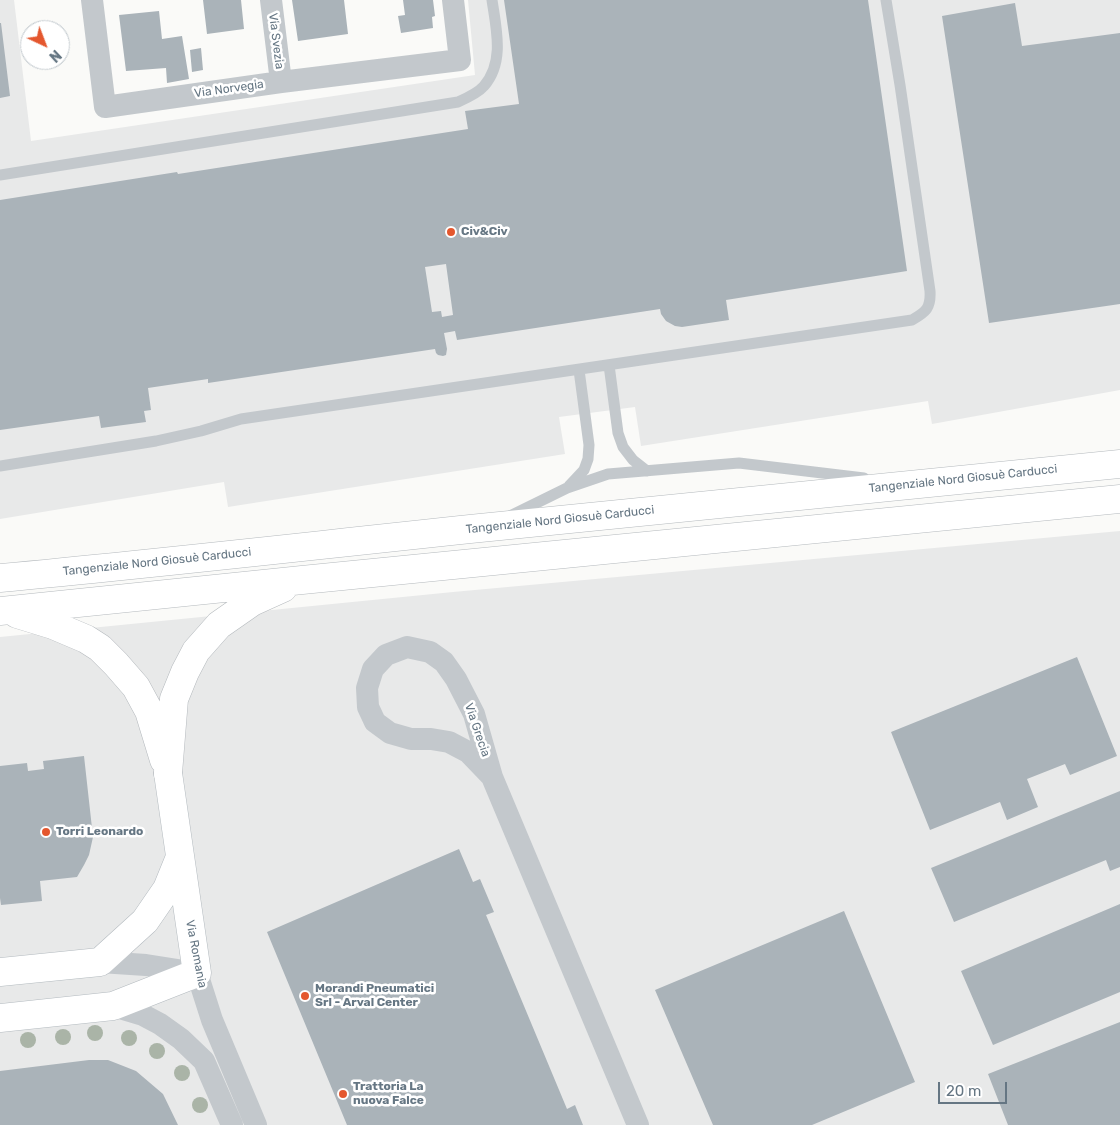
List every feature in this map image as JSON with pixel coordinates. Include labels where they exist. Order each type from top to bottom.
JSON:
[{"type":"main road","name":"Tangenziale Nord Giosuè Carducci","points":[[0,578],[1120,464]]},
{"type":"main road","points":[[3,611],[1120,499]]},
{"type":"main road","points":[[168,773],[174,699],[184,672],[196,651],[219,625],[252,602],[302,580]]},
{"type":"main road","points":[[3,611],[53,625],[86,639],[100,648],[136,687],[149,711],[168,773]]},
{"type":"main road","name":"Via Romania","points":[[168,773],[197,973]]},
{"type":"main road","points":[[0,972],[100,962],[146,921],[166,889],[180,857]]},
{"type":"main road","points":[[0,1018],[113,1006],[197,973]]},
{"type":"street","name":"Via Norvegia","points":[[92,0],[105,107],[281,82],[460,60],[454,0]]},
{"type":"street","name":"Via Svezia","points":[[271,0],[281,82]]},
{"type":"street","name":"Via Grecia","points":[[492,777],[468,752],[449,742],[431,738],[411,739],[390,733],[375,722],[368,707],[367,688],[373,669],[386,654],[407,647],[430,652],[444,662],[456,679],[474,714],[492,777],[638,1125]]},
{"type":"street","points":[[100,962],[146,965],[197,973]]},
{"type":"street","name":"Via Romania","points":[[197,973],[212,1020],[256,1125]]},
{"type":"street","points":[[113,1006],[143,1015],[160,1024],[181,1039],[204,1061],[232,1125]]},
{"type":"lane","points":[[0,175],[458,102],[473,95],[484,86],[494,71],[498,45],[492,0]]},
{"type":"lane","points":[[0,466],[156,441],[242,419],[912,320],[923,313],[930,303],[930,291],[902,95],[886,0]]},
{"type":"lane","points":[[609,365],[618,433],[623,447],[633,460],[647,470]]},
{"type":"lane","points":[[568,488],[584,470],[588,458],[589,445],[579,370]]},
{"type":"lane","points":[[488,527],[568,488],[608,474],[647,470],[739,463],[911,484]]},
{"type":"shaded area","points":[[0,0],[14,0],[20,50],[20,70],[22,70],[31,141],[475,75],[468,0],[1120,0],[1120,390],[932,424],[928,401],[641,446],[635,407],[559,417],[565,454],[228,507],[224,482],[0,519]]},
{"type":"shaded area","points":[[1120,531],[1120,1125],[0,1125],[0,637],[453,592]]},
{"type":"building","points":[[203,0],[241,0],[244,29],[207,34]]},
{"type":"building","points":[[292,0],[344,0],[348,34],[298,41]]},
{"type":"building","points":[[403,0],[433,0],[435,16],[432,17],[433,28],[401,33],[398,16],[405,15]]},
{"type":"building","name":"Civ&Civ","points":[[504,0],[868,0],[907,271],[726,300],[729,320],[682,327],[675,326],[666,321],[660,309],[457,340],[455,331],[444,333],[447,349],[446,355],[443,356],[438,355],[435,349],[208,383],[208,379],[148,388],[151,410],[144,411],[146,422],[101,428],[99,416],[0,430],[0,200],[468,129],[465,111],[519,104]],"holes":[[[446,264],[453,315],[442,317],[441,311],[432,312],[425,267]]]},
{"type":"building","points":[[1015,3],[1022,46],[1120,33],[1120,304],[989,323],[942,16]]},
{"type":"building","points":[[159,11],[162,39],[182,36],[189,79],[167,83],[166,68],[126,71],[119,15]]},
{"type":"building","points":[[0,23],[10,96],[0,98]]},
{"type":"building","points":[[201,48],[203,70],[192,72],[190,50]]},
{"type":"building","points":[[1077,657],[1117,756],[1070,775],[1065,764],[1027,779],[1038,807],[1007,820],[1000,802],[930,830],[891,732]]},
{"type":"building","name":"Torri Leonardo","points":[[84,756],[93,837],[89,855],[84,865],[77,877],[40,881],[42,901],[1,905],[0,766],[27,763],[28,771],[44,769],[43,761]]},
{"type":"building","points":[[1120,791],[1120,867],[1110,871],[1106,860],[954,922],[931,868]]},
{"type":"building","points":[[459,849],[473,882],[480,879],[494,912],[486,915],[567,1109],[575,1105],[583,1125],[347,1125],[267,932]]},
{"type":"building","points":[[1120,904],[1120,992],[993,1045],[961,971]]},
{"type":"building","points":[[844,911],[915,1082],[812,1125],[713,1125],[655,990]]},
{"type":"building","points":[[1120,1022],[1120,1125],[1008,1125],[988,1074]]},
{"type":"building","points":[[89,1060],[108,1060],[136,1071],[163,1094],[178,1125],[0,1125],[0,1071]]},
{"type":"place","name":"Civ&Civ","points":[[451,232]]},
{"type":"place","name":"Torri Leonardo","points":[[46,832]]},
{"type":"place","name":"Morandi Pneumatici Srl - Arval Center","points":[[305,996]]},
{"type":"place","name":"Trattoria La nuova Falce","points":[[343,1094]]}]
